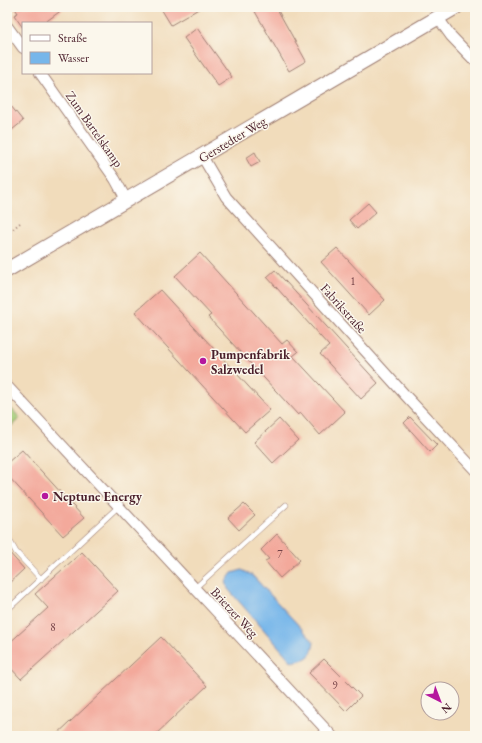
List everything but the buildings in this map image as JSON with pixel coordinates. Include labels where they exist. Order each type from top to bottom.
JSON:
[{"type":"street","name":"Gerstedter Weg","points":[[7,270],[456,7]]},
{"type":"street","points":[[438,18],[451,36],[475,61]]},
{"type":"street","points":[[7,26],[22,47]]},
{"type":"street","name":"Zum Bartelskamp","points":[[41,74],[115,179],[127,200]]},
{"type":"street","name":"Fabrikstraße","points":[[202,156],[226,197],[475,470]]},
{"type":"street","name":"Brietzer Weg","points":[[7,386],[332,736]]},
{"type":"lane","points":[[195,588],[286,505]]},
{"type":"lane","points":[[7,610],[119,506]]},
{"type":"lane","points":[[7,536],[16,552],[41,579]]},
{"type":"path","points":[[7,234],[20,223]]},
{"type":"green space","points":[[7,404],[20,418],[7,430]]},
{"type":"water","points":[[242,570],[252,575],[314,642],[312,651],[308,657],[292,662],[228,589],[226,581],[232,573]]},
{"type":"place","name":"Pumpenfabrik Salzwedel","points":[[203,361]]},
{"type":"place","name":"Neptune Energy","points":[[45,496]]}]
